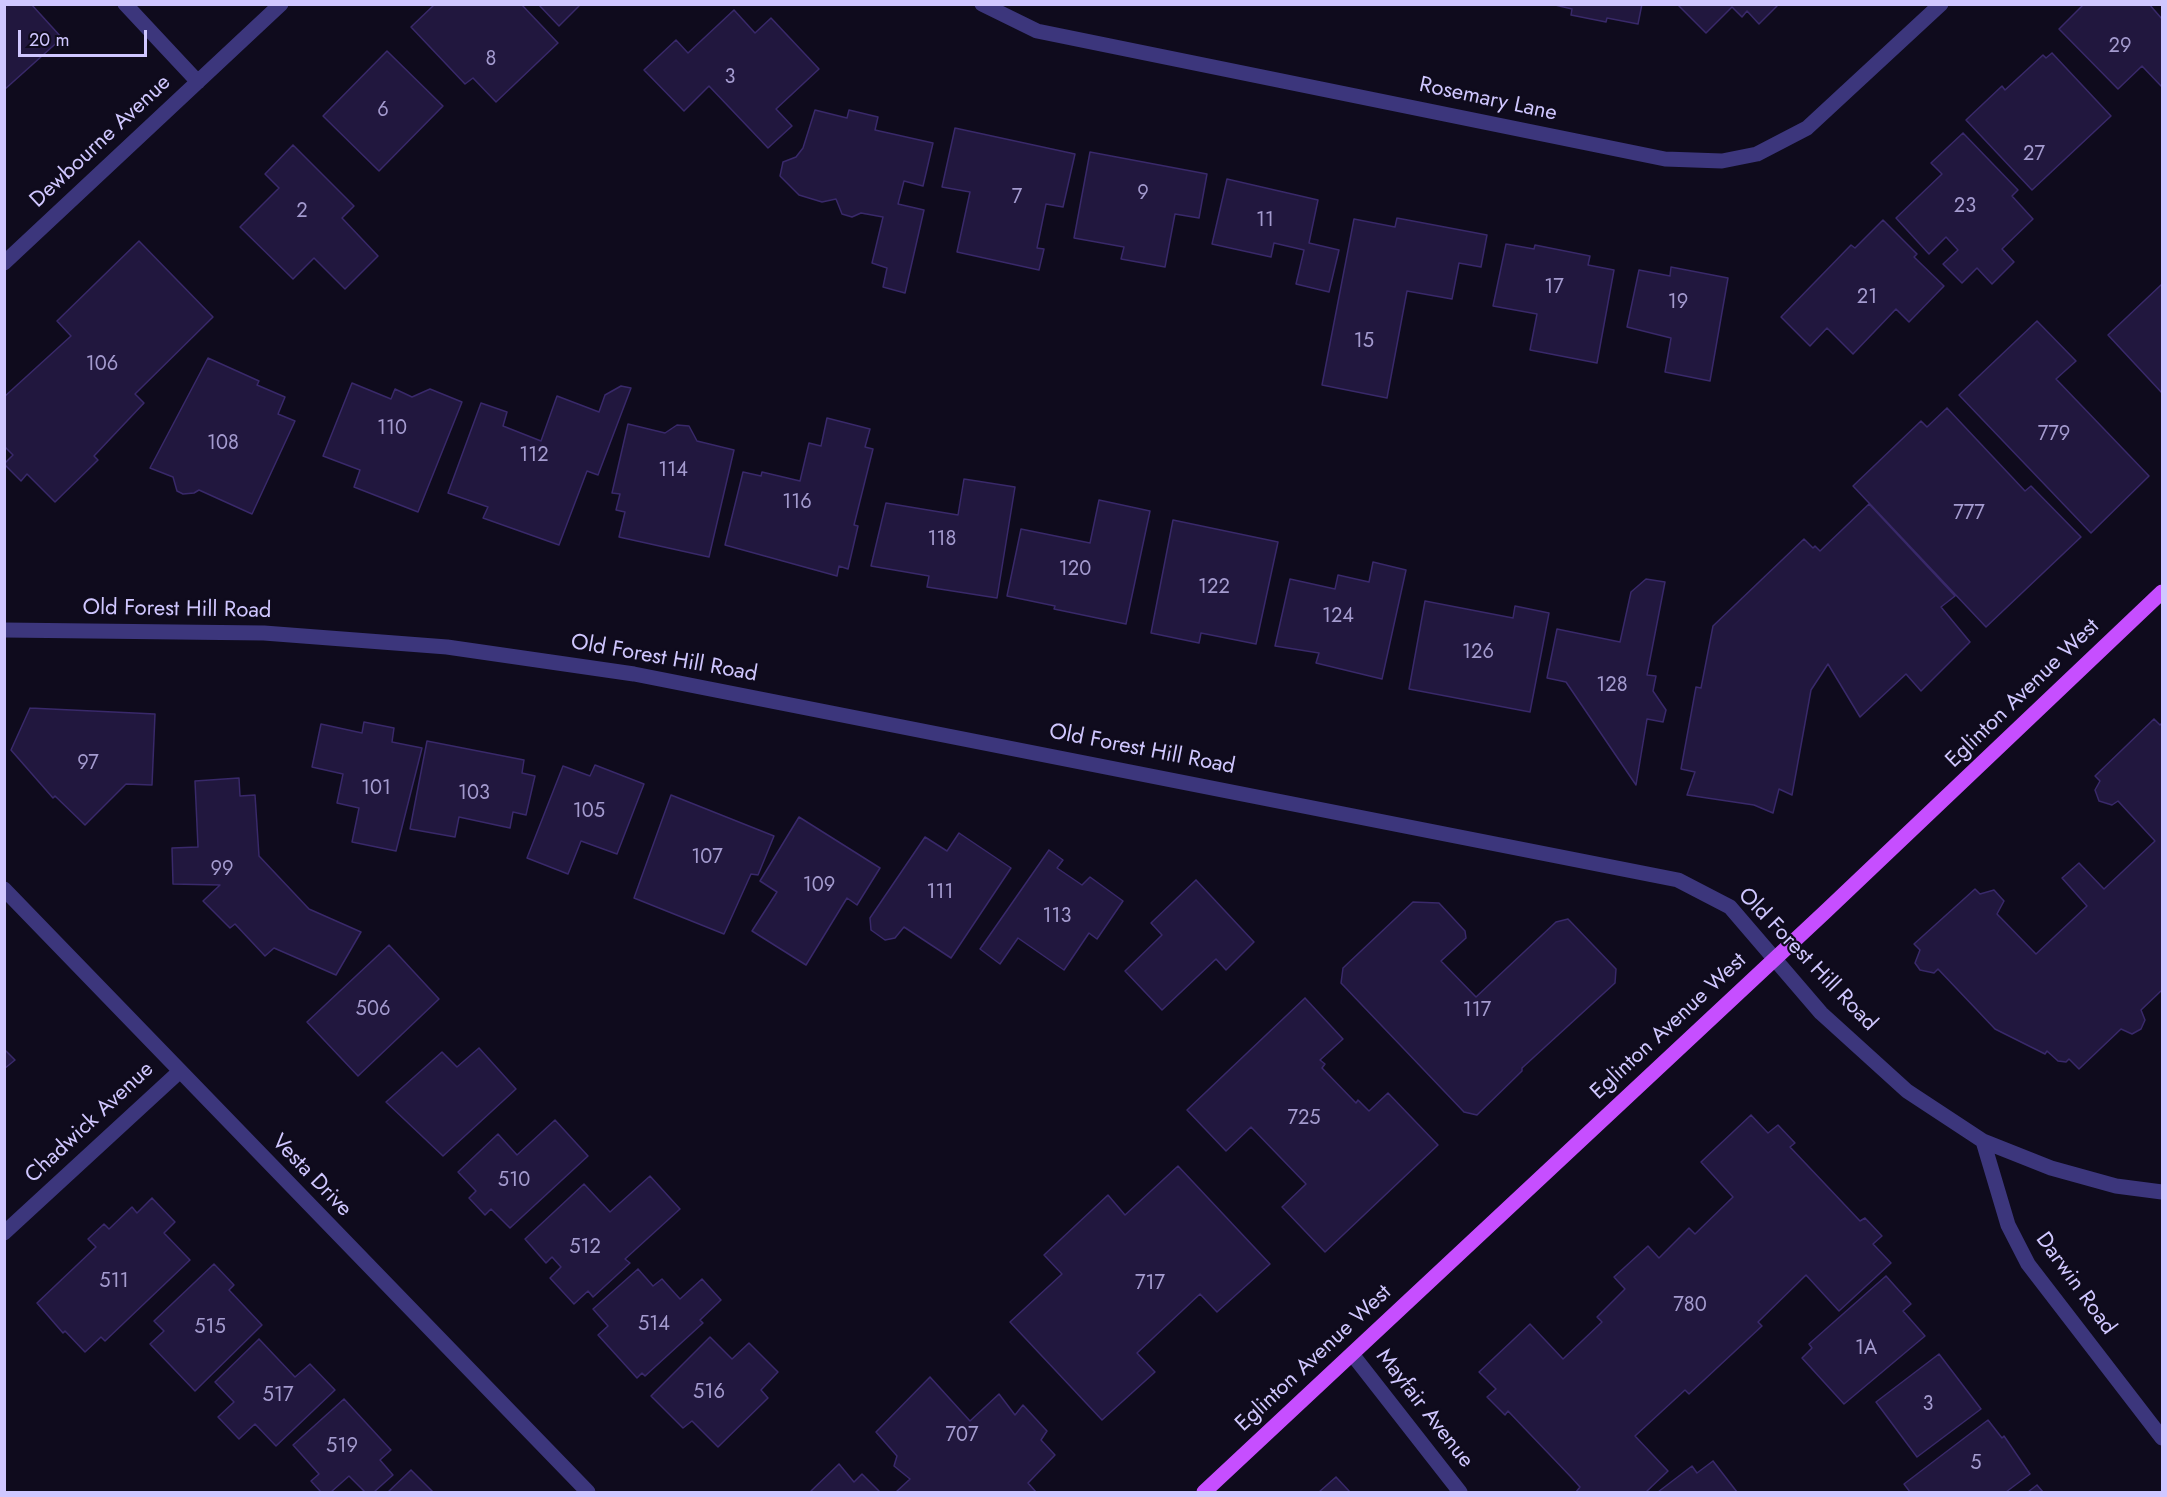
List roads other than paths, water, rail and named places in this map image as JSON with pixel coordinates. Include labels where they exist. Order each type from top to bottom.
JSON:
[{"type":"main road","name":"Eglinton Avenue West","points":[[1204,1492],[1775,959],[2163,592]]},
{"type":"street","points":[[125,4],[198,82]]},
{"type":"street","name":"Dewbourne Avenue","points":[[4,263],[281,4]]},
{"type":"street","name":"Rosemary Lane","points":[[982,4],[1037,31],[1665,159],[1722,161],[1756,154],[1807,128],[1941,4]]},
{"type":"street","name":"Old Forest Hill Road","points":[[4,630],[264,633],[447,647],[634,674],[1678,880],[1730,907],[1821,1013],[1906,1091],[1983,1140],[2051,1168],[2116,1186],[2163,1192]]},
{"type":"street","name":"Vesta Drive","points":[[4,889],[588,1492]]},
{"type":"street","name":"Chadwick Avenue","points":[[4,1233],[179,1072]]},
{"type":"street","name":"Darwin Road","points":[[1983,1140],[2008,1225],[2028,1264],[2163,1438]]},
{"type":"street","name":"Mayfair Avenue","points":[[1352,1354],[1460,1492]]}]
